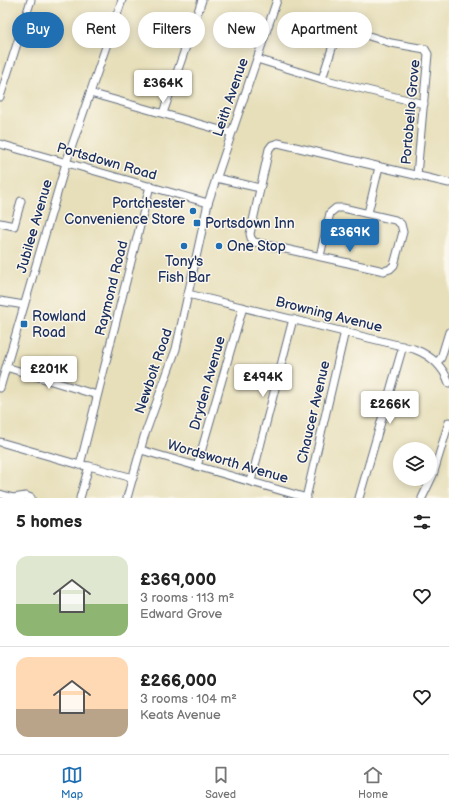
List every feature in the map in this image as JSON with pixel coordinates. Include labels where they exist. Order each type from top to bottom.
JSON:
[{"type":"street","points":[[0,97],[31,0]]},
{"type":"street","name":"Jubilee Avenue","points":[[0,388],[66,163],[122,0]]},
{"type":"street","points":[[163,113],[202,0]]},
{"type":"street","name":"Leith Avenue","points":[[208,203],[277,0]]},
{"type":"street","name":"Portobello Grove","points":[[322,79],[337,33],[341,30],[347,29],[391,43],[425,49],[427,51],[424,104],[417,175]]},
{"type":"street","points":[[257,59],[322,79],[424,104]]},
{"type":"street","points":[[90,93],[231,133]]},
{"type":"street","points":[[320,256],[330,213],[332,210],[339,207],[395,220],[402,226],[402,232],[394,265],[384,271],[320,256],[252,240],[250,234],[269,149],[272,145],[278,143],[449,183]]},
{"type":"street","name":"Portsdown Road","points":[[0,144],[208,203]]},
{"type":"street","points":[[368,213],[380,167]]},
{"type":"street","points":[[216,178],[260,188]]},
{"type":"street","name":"Raymond Road","points":[[80,465],[150,186]]},
{"type":"street","points":[[0,223],[14,226],[21,202]]},
{"type":"street","name":"Newbolt Road","points":[[127,498],[144,437],[176,349],[208,203]]},
{"type":"street","name":"Browning Avenue","points":[[188,294],[424,352],[437,362],[449,383]]},
{"type":"street","points":[[0,301],[24,305]]},
{"type":"street","name":"Dryden Avenue","points":[[197,466],[242,307]]},
{"type":"street","points":[[251,481],[294,319]]},
{"type":"street","name":"Chaucer Avenue","points":[[307,498],[345,332]]},
{"type":"street","points":[[437,362],[441,358],[449,332]]},
{"type":"street","points":[[359,498],[403,346]]},
{"type":"street","points":[[6,367],[97,395]]},
{"type":"street","points":[[422,498],[434,476],[449,422]]},
{"type":"street","points":[[0,442],[80,465],[133,478]]},
{"type":"street","name":"Wordsworth Avenue","points":[[141,450],[307,498]]},
{"type":"street","points":[[80,498],[89,466]]},
{"type":"street","points":[[0,494],[13,498],[26,496],[31,498]]},
{"type":"place","name":"Portchester Convenience Store","points":[[193,211]]},
{"type":"place","name":"Portsdown Inn","points":[[197,223]]},
{"type":"place","name":"Tony's Fish Bar","points":[[184,246]]},
{"type":"place","name":"One Stop","points":[[219,246]]},
{"type":"place","name":"Rowland Road","points":[[24,324]]}]
